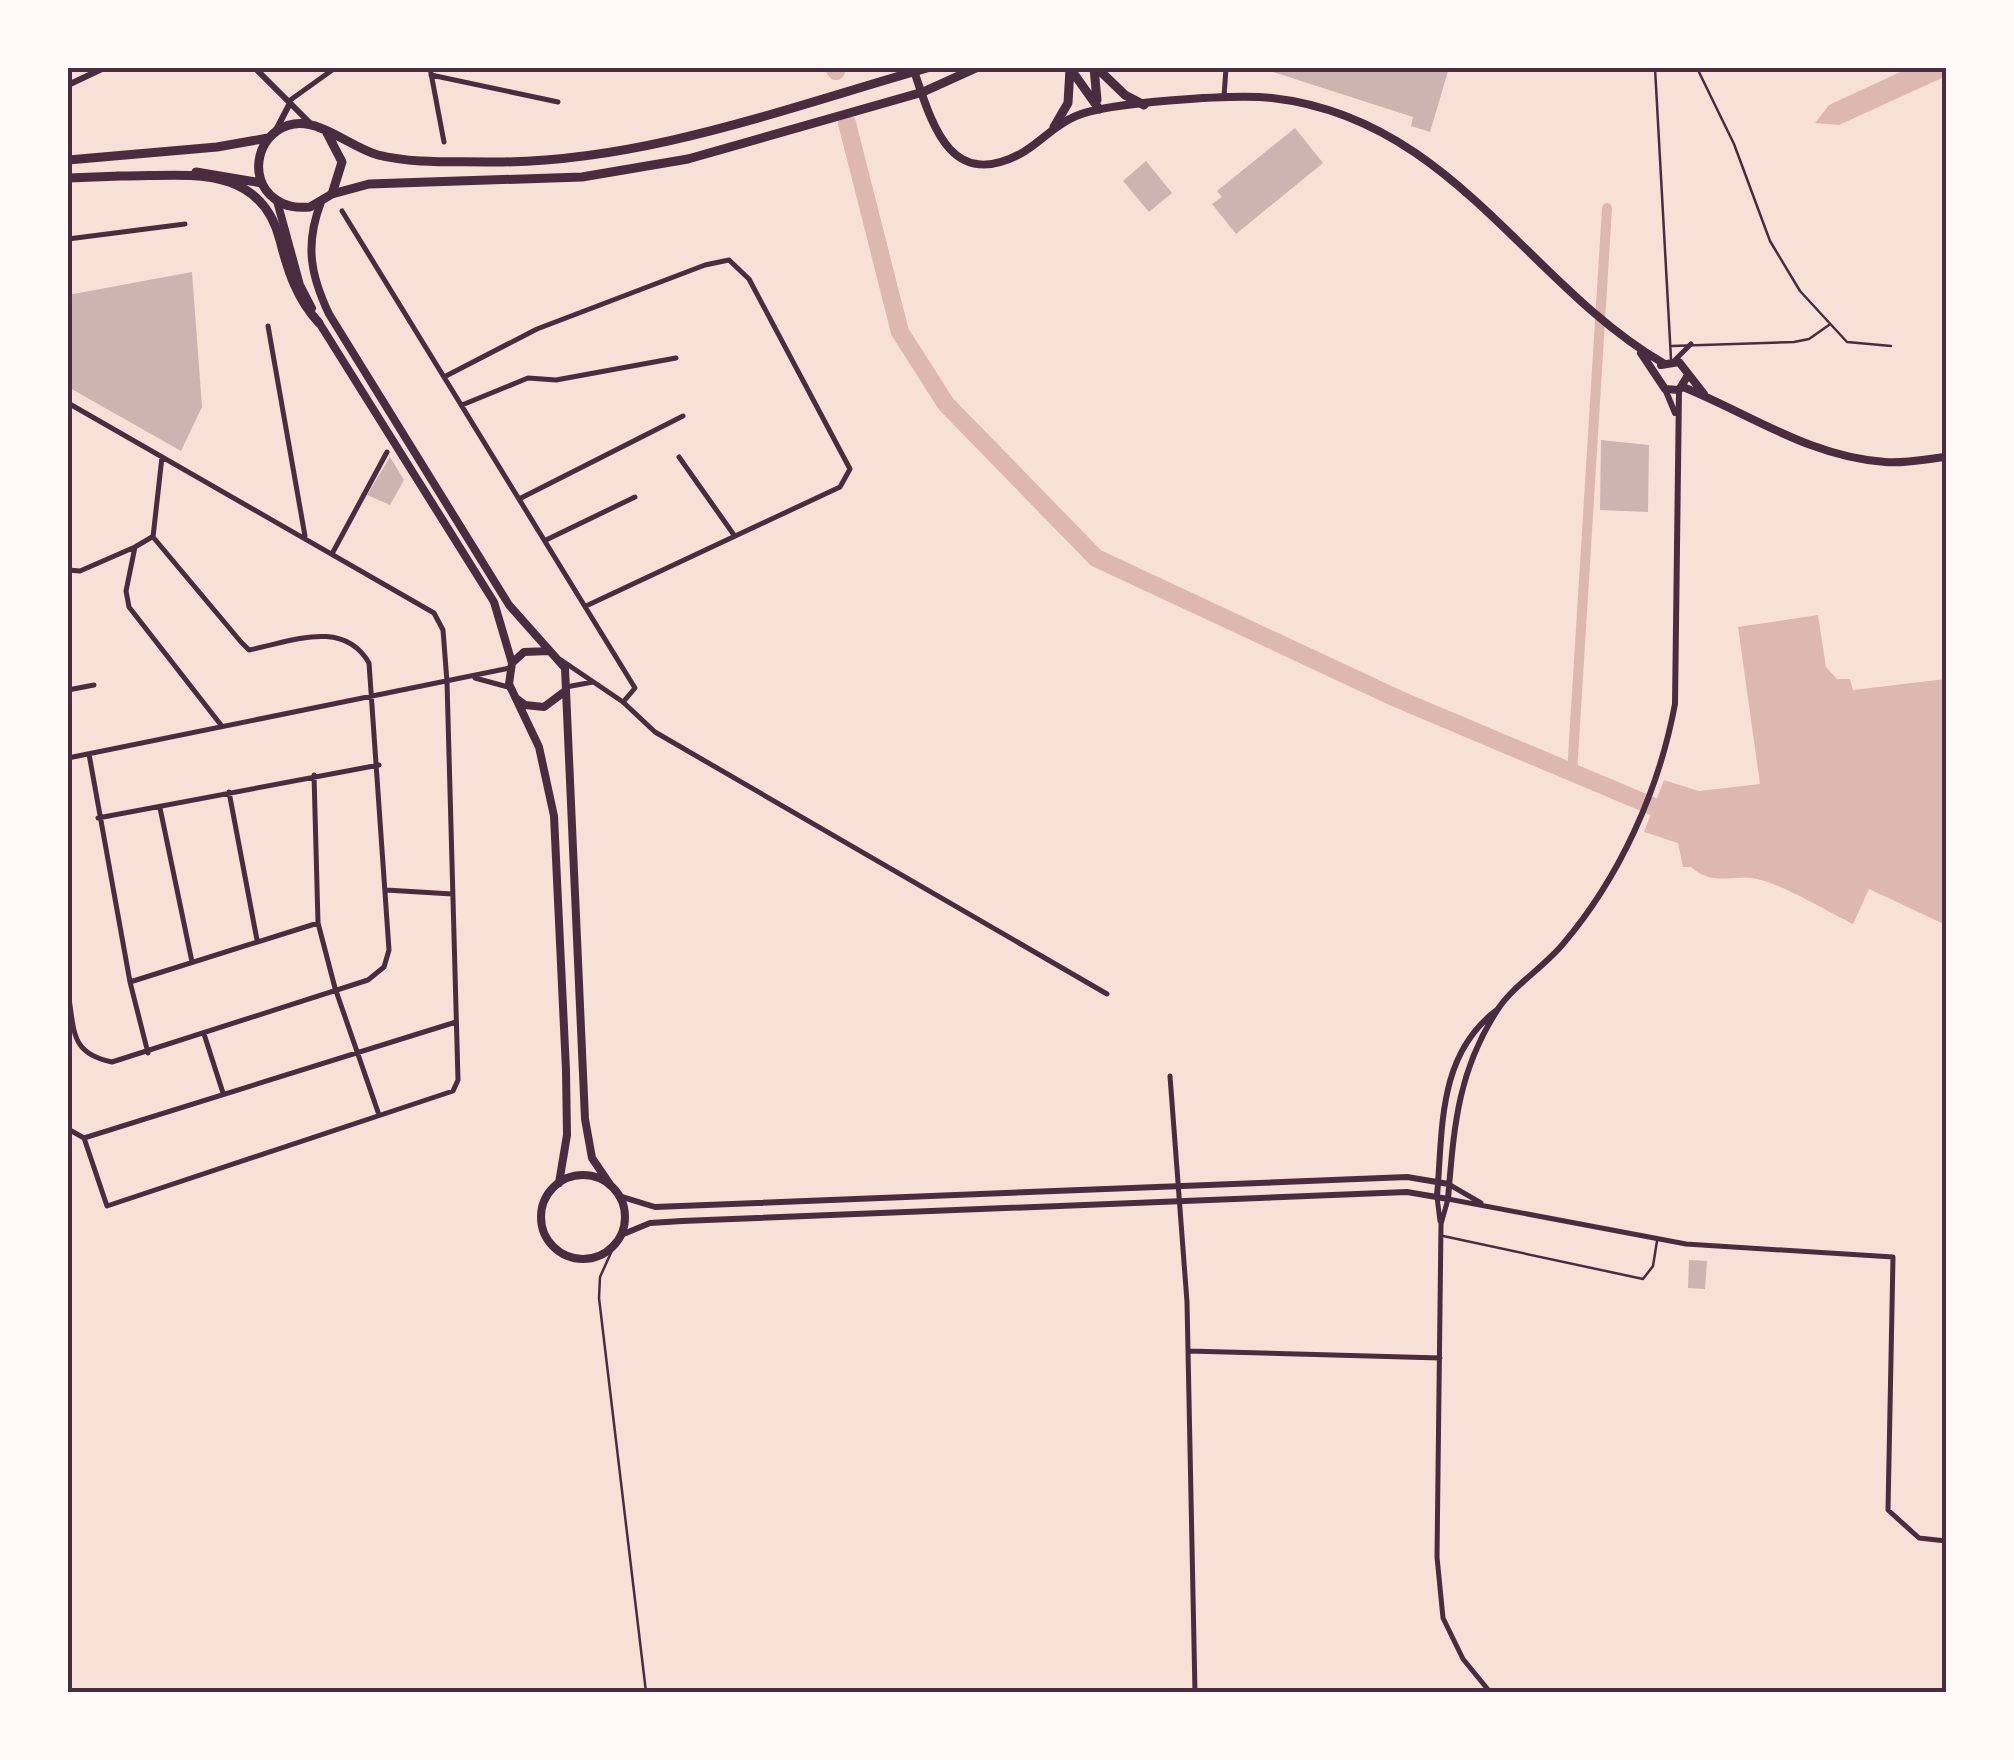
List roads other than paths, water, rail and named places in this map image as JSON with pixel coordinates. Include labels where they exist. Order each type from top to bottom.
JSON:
[{"type":"highway","points":[[68,160],[217,148],[271,135],[292,124],[312,125],[379,155],[436,160],[597,155],[696,134],[927,68]]},
{"type":"highway","points":[[271,135],[258,160],[262,183],[277,201],[299,208],[369,184],[582,176],[688,159],[923,92],[976,68]]},
{"type":"highway","points":[[1070,68],[1099,110]]},
{"type":"highway","points":[[1054,127],[1068,102],[1070,68]]},
{"type":"highway","points":[[1096,68],[1125,95],[1144,105]]},
{"type":"highway","points":[[1096,68],[1099,110]]},
{"type":"highway","points":[[327,133],[342,162],[332,194]]},
{"type":"highway","points":[[68,178],[208,171],[262,183]]},
{"type":"highway","points":[[117,176],[215,177],[245,186],[269,208],[294,288],[319,324]]},
{"type":"main road","points":[[913,68],[937,129],[951,153],[968,163],[986,165],[1021,153],[1054,127],[1099,110],[1224,97],[1293,102],[1383,135],[1477,198],[1638,349],[1665,389],[1681,388],[1707,397],[1768,430],[1849,458],[1889,463],[1946,458]]},
{"type":"main road","points":[[277,201],[300,285],[319,324],[494,602],[511,665],[511,690],[539,746],[554,816],[567,1135],[559,1183],[544,1203],[541,1217],[550,1243],[561,1253],[589,1259],[614,1246],[625,1222],[619,1196],[592,1158],[586,1131],[565,690],[556,656],[509,604],[329,314],[316,288],[308,246],[321,202]]},
{"type":"main road","points":[[1638,349],[1670,361],[1707,397]]},
{"type":"main road","points":[[1657,376],[1670,361]]},
{"type":"main road","points":[[1681,388],[1688,375]]},
{"type":"main road","points":[[511,665],[532,649],[556,656]]},
{"type":"main road","points":[[511,690],[534,708],[554,703],[565,690]]},
{"type":"main road","points":[[559,1183],[586,1175],[611,1186]]},
{"type":"street","points":[[68,85],[104,68]]},
{"type":"street","points":[[255,68],[312,125]]},
{"type":"street","points":[[271,135],[288,103],[335,68]]},
{"type":"street","points":[[1224,97],[1226,68]]},
{"type":"street","points":[[444,142],[430,71],[558,102]]},
{"type":"street","points":[[342,211],[635,688],[623,702]]},
{"type":"street","points":[[68,239],[184,224]]},
{"type":"street","points":[[444,377],[536,330],[628,293],[722,260],[736,262],[742,269],[850,468],[840,487],[586,606]]},
{"type":"street","points":[[268,326],[305,536]]},
{"type":"street","points":[[1670,361],[1691,344]]},
{"type":"street","points":[[462,405],[528,378],[556,380],[676,358]]},
{"type":"street","points":[[1490,1692],[1463,1659],[1443,1618],[1436,1557],[1440,1129],[1455,1063],[1478,1024],[1561,947],[1595,905],[1625,850],[1660,766],[1675,704],[1675,414],[1681,388]]},
{"type":"street","points":[[1665,389],[1675,414]]},
{"type":"street","points":[[68,404],[434,613],[442,630],[447,682],[458,1080],[453,1091],[107,1206],[84,1138]]},
{"type":"street","points":[[520,498],[683,416]]},
{"type":"street","points":[[333,552],[386,452]]},
{"type":"street","points":[[68,993],[78,1047],[90,1057],[112,1062],[368,980],[384,968],[390,950],[369,663],[360,648],[332,634],[249,650],[153,537],[162,457]]},
{"type":"street","points":[[679,457],[734,535]]},
{"type":"street","points":[[546,540],[635,497]]},
{"type":"street","points":[[68,570],[80,571],[153,537]]},
{"type":"street","points":[[135,547],[126,591],[134,617],[222,725]]},
{"type":"street","points":[[556,656],[623,702],[655,732],[1107,994]]},
{"type":"street","points":[[68,758],[447,682],[511,665]]},
{"type":"street","points":[[468,677],[496,680],[511,690]]},
{"type":"street","points":[[565,690],[596,682]]},
{"type":"street","points":[[68,690],[94,685]]},
{"type":"street","points":[[89,754],[130,982],[148,1053]]},
{"type":"street","points":[[98,818],[314,774],[379,765]]},
{"type":"street","points":[[314,774],[318,923],[335,988],[379,1113]]},
{"type":"street","points":[[229,792],[257,940]]},
{"type":"street","points":[[160,806],[192,962]]},
{"type":"street","points":[[386,890],[452,894]]},
{"type":"street","points":[[130,982],[318,923]]},
{"type":"street","points":[[1441,1224],[1450,1184],[1453,1122],[1464,1082],[1499,1008]]},
{"type":"street","points":[[68,1130],[84,1138],[456,1022]]},
{"type":"street","points":[[204,1033],[223,1093]]},
{"type":"street","points":[[1170,1076],[1182,1185],[1195,1692]]},
{"type":"street","points":[[619,1196],[655,1207],[1182,1185],[1438,1179],[1484,1204]]},
{"type":"street","points":[[621,1235],[650,1223],[682,1221],[1407,1192],[1658,1238],[1742,1248],[1893,1257],[1888,1510],[1919,1538],[1946,1542]]},
{"type":"street","points":[[1188,1351],[1440,1358]]},
{"type":"lane","points":[[1655,68],[1670,361]]},
{"type":"lane","points":[[1697,68],[1734,144],[1770,241],[1793,280],[1847,342],[1891,346]]},
{"type":"lane","points":[[1670,346],[1794,342],[1809,338],[1830,324]]},
{"type":"lane","points":[[1442,1236],[1642,1279],[1653,1266],[1658,1238]]},
{"type":"lane","points":[[614,1246],[600,1277],[598,1298],[646,1692]]},
{"type":"waterway","points":[[847,123],[900,332],[946,404],[1096,558],[1398,699],[1652,806]]},
{"type":"waterway","points":[[1572,774],[1607,208]]}]
